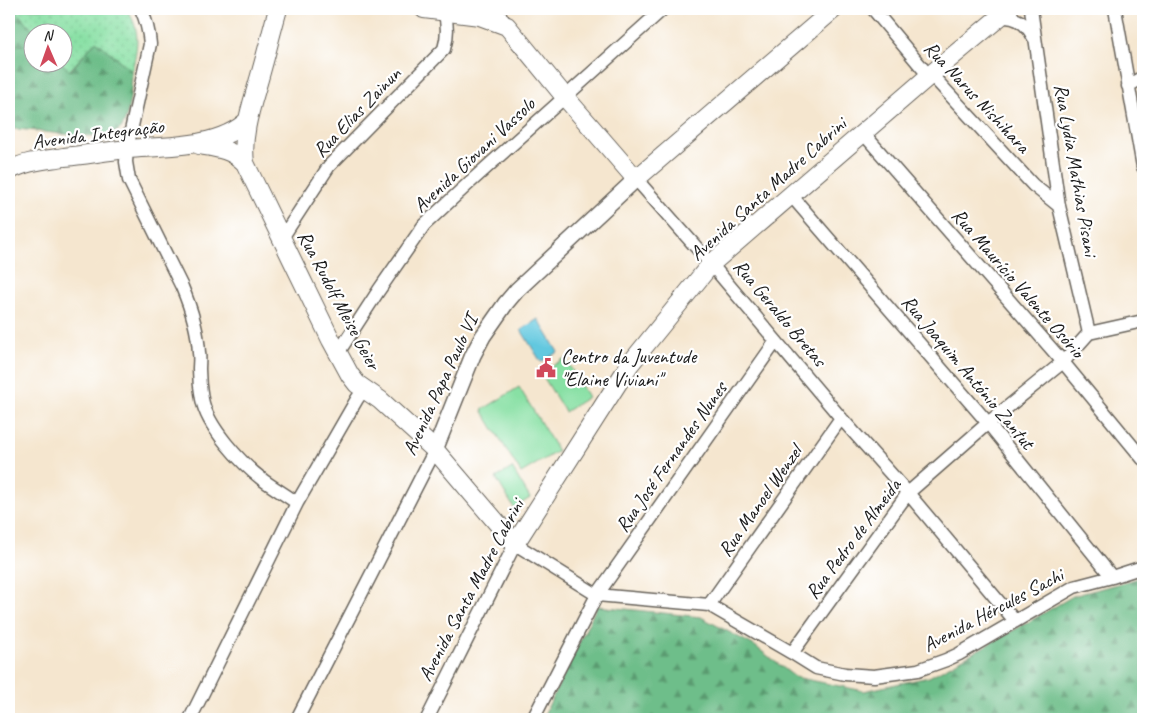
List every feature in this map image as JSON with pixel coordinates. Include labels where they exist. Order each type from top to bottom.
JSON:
[{"type":"main road","points":[[424,9],[488,12]]},
{"type":"main road","name":"Avenida Papa Paulo VI","points":[[636,180],[834,9]]},
{"type":"main road","points":[[245,163],[244,142],[248,120],[278,10]]},
{"type":"main road","name":"Rua Geraldo Bretas","points":[[488,12],[508,26],[565,97],[636,180]]},
{"type":"main road","name":"Avenida Santa Madre Cabrini","points":[[515,544],[630,364],[711,264],[790,194],[1003,13]]},
{"type":"main road","name":"Avenida Integração","points":[[9,171],[25,164],[45,160],[127,149],[193,144],[226,135],[242,126],[248,120]]},
{"type":"main road","name":"Avenida Integração","points":[[193,144],[228,151],[238,156],[245,163]]},
{"type":"main road","name":"Rua Rudolf Meise Geier","points":[[245,163],[350,375],[357,384],[380,400],[435,450],[515,544]]},
{"type":"street","points":[[141,9],[150,35],[150,44],[127,149],[126,162],[129,180],[182,287],[195,325],[202,401],[209,418],[220,435],[246,465],[263,480],[298,503]]},
{"type":"street","points":[[462,9],[488,12]]},
{"type":"street","name":"Avenida Giovani Vassolo","points":[[338,353],[404,252],[424,225],[663,9]]},
{"type":"street","name":"Rua Narus Nishihara","points":[[873,9],[929,76],[936,81],[1033,185],[1059,206]]},
{"type":"street","name":"Rua Lydia Mathias Pisani","points":[[1032,9],[1059,206],[1089,333]]},
{"type":"street","points":[[1115,9],[1143,167]]},
{"type":"street","name":"Rua Elias Zainun","points":[[282,238],[329,166],[444,49],[448,26],[444,11]]},
{"type":"street","points":[[1003,13],[1006,17],[1024,23],[1036,43]]},
{"type":"street","points":[[1128,86],[1143,77]]},
{"type":"street","name":"Rua Maurício Valente Osório","points":[[863,133],[1063,362],[1143,460]]},
{"type":"street","name":"Rua Geraldo Bretas","points":[[636,180],[711,264],[841,418],[908,493],[1015,621]]},
{"type":"street","name":"Avenida Papa Paulo VI","points":[[296,719],[435,450],[483,336],[506,303],[534,274],[636,180]]},
{"type":"street","name":"Rua Joaquim António Zantut","points":[[790,194],[988,423],[1112,577]]},
{"type":"street","points":[[1089,333],[1143,322]]},
{"type":"street","name":"Rua Pedro de Almeida","points":[[792,653],[908,493],[988,423],[1063,362],[1089,333]]},
{"type":"street","name":"Rua José Fernandes Nunes","points":[[597,595],[776,341]]},
{"type":"street","points":[[190,718],[298,503],[364,389]]},
{"type":"street","name":"Rua Manoel Wenzel","points":[[709,605],[841,418]]},
{"type":"street","name":"Rua Rudolf Meise Geier","points":[[515,544],[597,595]]},
{"type":"street","name":"Avenida Santa Madre Cabrini","points":[[427,719],[515,544]]},
{"type":"street","name":"Avenida Hércules Sachi","points":[[597,595],[709,605],[816,668],[845,674],[874,676],[918,670],[953,657],[1074,587],[1143,567]]},
{"type":"street","points":[[533,719],[597,595]]},
{"type":"green space","points":[[9,9],[14,9],[26,22],[22,22],[22,72],[72,72],[72,69],[96,41],[132,71],[128,112],[119,130],[98,136],[83,136],[9,129]]},
{"type":"green space","points":[[14,9],[126,9],[134,24],[137,39],[132,71],[96,41],[72,68],[72,22],[26,22]]},
{"type":"green space","points":[[565,358],[588,397],[565,412],[541,373]]},
{"type":"green space","points":[[519,387],[558,451],[521,473],[482,410]]},
{"type":"green space","points":[[512,468],[530,498],[514,508],[496,478]]},
{"type":"green space","points":[[1143,577],[1143,719],[542,719],[597,606],[701,617],[755,646],[795,677],[864,691],[929,677],[1073,596]]},
{"type":"water","points":[[538,319],[558,352],[541,362],[521,330]]},
{"type":"place","name":"Centro da Juventude \"Elaine Viviani\"","points":[[546,368]]}]
